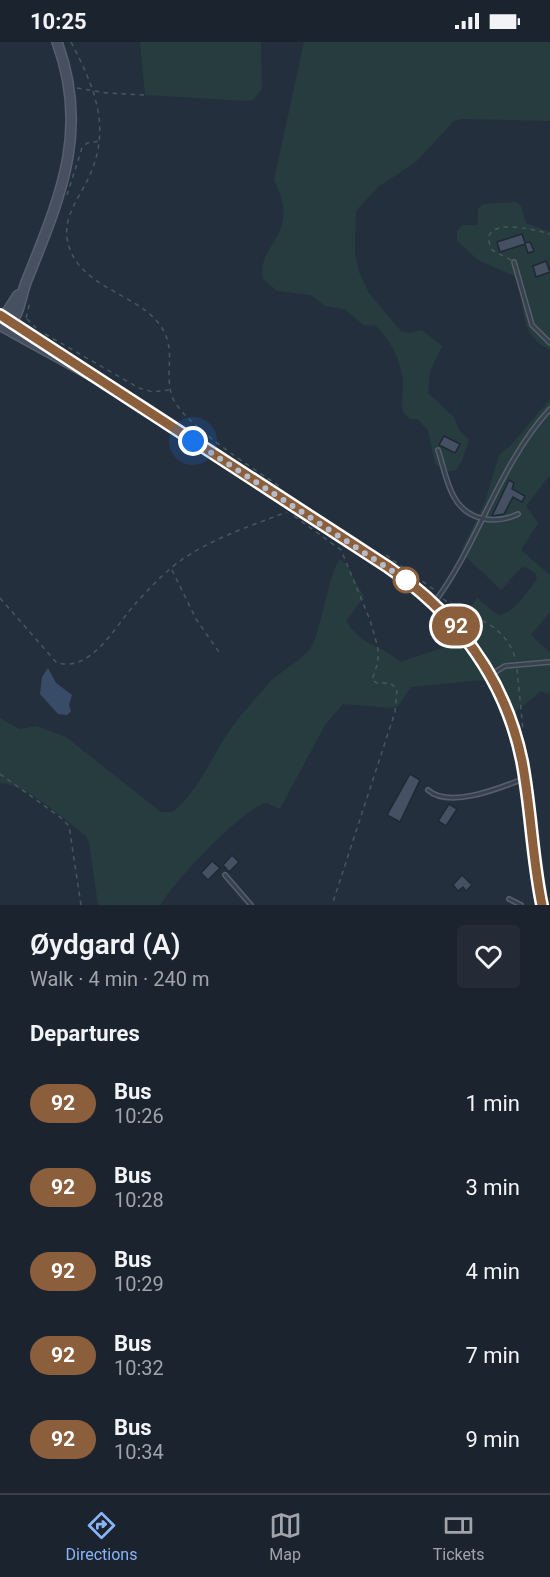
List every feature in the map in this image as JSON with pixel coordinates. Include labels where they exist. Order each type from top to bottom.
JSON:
[{"type":"main road","points":[[57,42],[70,88],[72,136],[66,173],[24,286],[4,322],[437,599],[467,638],[490,675],[512,722],[525,778],[542,905]]},
{"type":"lane","points":[[514,262],[532,325],[550,343]]},
{"type":"lane","points":[[437,599],[521,448],[550,409]]},
{"type":"lane","points":[[438,450],[456,501],[466,511],[482,519],[498,521],[518,514]]},
{"type":"lane","points":[[490,675],[505,666],[550,662]]},
{"type":"lane","points":[[428,790],[438,797],[480,794],[493,792],[525,778]]},
{"type":"lane","points":[[225,875],[251,905]]},
{"type":"lane","points":[[509,899],[521,905]]},
{"type":"path","points":[[71,42],[95,92],[100,122],[97,153],[91,172],[69,218],[68,243],[76,258],[93,279],[148,313],[161,327],[170,348],[171,390],[176,404],[185,417],[280,486]]},
{"type":"path","points":[[70,88],[81,87],[95,92],[144,95]]},
{"type":"path","points":[[514,262],[492,249],[489,240],[492,232],[519,226],[550,234]]},
{"type":"path","points":[[26,318],[40,331],[140,388],[153,392],[171,390]]},
{"type":"path","points":[[0,598],[12,608],[49,656],[56,662],[69,666],[90,656],[136,603],[188,555],[288,512],[341,550],[370,620],[378,648],[378,662],[372,680],[377,683],[390,683],[397,689],[395,712],[332,905]]},
{"type":"path","points":[[381,552],[437,599],[483,618],[497,628],[510,643],[517,664],[524,735]]},
{"type":"path","points":[[172,569],[196,619],[221,655]]},
{"type":"path","points":[[0,774],[69,826],[81,905]]},
{"type":"green space","points":[[140,42],[261,42],[262,89],[253,100],[247,101],[145,95]]},
{"type":"green space","points":[[304,42],[550,42],[550,121],[460,119],[453,122],[417,161],[378,187],[356,211],[355,254],[359,272],[369,293],[401,331],[409,333],[422,330],[442,346],[430,372],[428,393],[454,417],[459,430],[469,440],[462,461],[456,470],[446,472],[435,464],[428,430],[417,419],[410,419],[403,412],[403,382],[398,359],[391,345],[376,326],[364,325],[344,309],[325,306],[311,295],[277,291],[263,279],[262,267],[265,257],[281,227],[282,199],[274,180]]},
{"type":"green space","points":[[516,202],[521,206],[526,223],[550,232],[550,350],[538,342],[526,325],[521,295],[514,276],[478,260],[457,241],[457,231],[462,225],[478,225],[478,209],[483,204]]},
{"type":"green space","points":[[550,399],[550,475],[526,506],[538,523],[521,550],[550,575],[550,612],[531,635],[550,653],[550,695],[541,691],[512,715],[502,717],[488,684],[483,680],[411,687],[398,706],[392,708],[343,704],[325,725],[280,809],[267,803],[243,817],[193,864],[161,905],[98,905],[86,836],[33,796],[21,789],[0,783],[0,718],[20,729],[37,726],[66,737],[161,812],[173,812],[197,784],[243,712],[273,679],[311,648],[333,574],[340,559],[347,565],[364,597],[346,621],[365,641],[400,662],[451,645],[457,640],[456,627],[477,598],[498,615],[510,611],[520,601],[537,579],[535,573],[523,566],[501,590],[464,555],[462,549],[485,502],[499,455],[512,444]]},
{"type":"water","points":[[48,668],[56,683],[72,695],[69,705],[71,711],[67,715],[58,714],[40,694],[42,677]]},
{"type":"building","points":[[522,234],[525,243],[530,242],[534,251],[528,253],[525,244],[500,252],[497,242]]},
{"type":"building","points":[[546,261],[550,272],[536,277],[533,266]]},
{"type":"building","points":[[444,436],[460,444],[455,453],[439,445]]},
{"type":"building","points":[[509,480],[514,483],[512,489],[525,496],[522,502],[513,497],[504,514],[492,516]]},
{"type":"building","points":[[410,774],[420,780],[400,822],[387,815]]},
{"type":"building","points":[[449,804],[457,809],[446,826],[438,821]]},
{"type":"building","points":[[232,855],[239,862],[229,872],[223,865]]},
{"type":"building","points":[[212,861],[220,868],[208,880],[201,873]]},
{"type":"building","points":[[462,875],[472,885],[466,891],[463,887],[458,891],[453,885]]},
{"type":"bus line","name":"92","points":[[0,315],[388,567],[434,603],[467,638],[490,675],[512,722],[526,787],[542,905]]},
{"type":"route","points":[[193,441],[406,580]]}]
